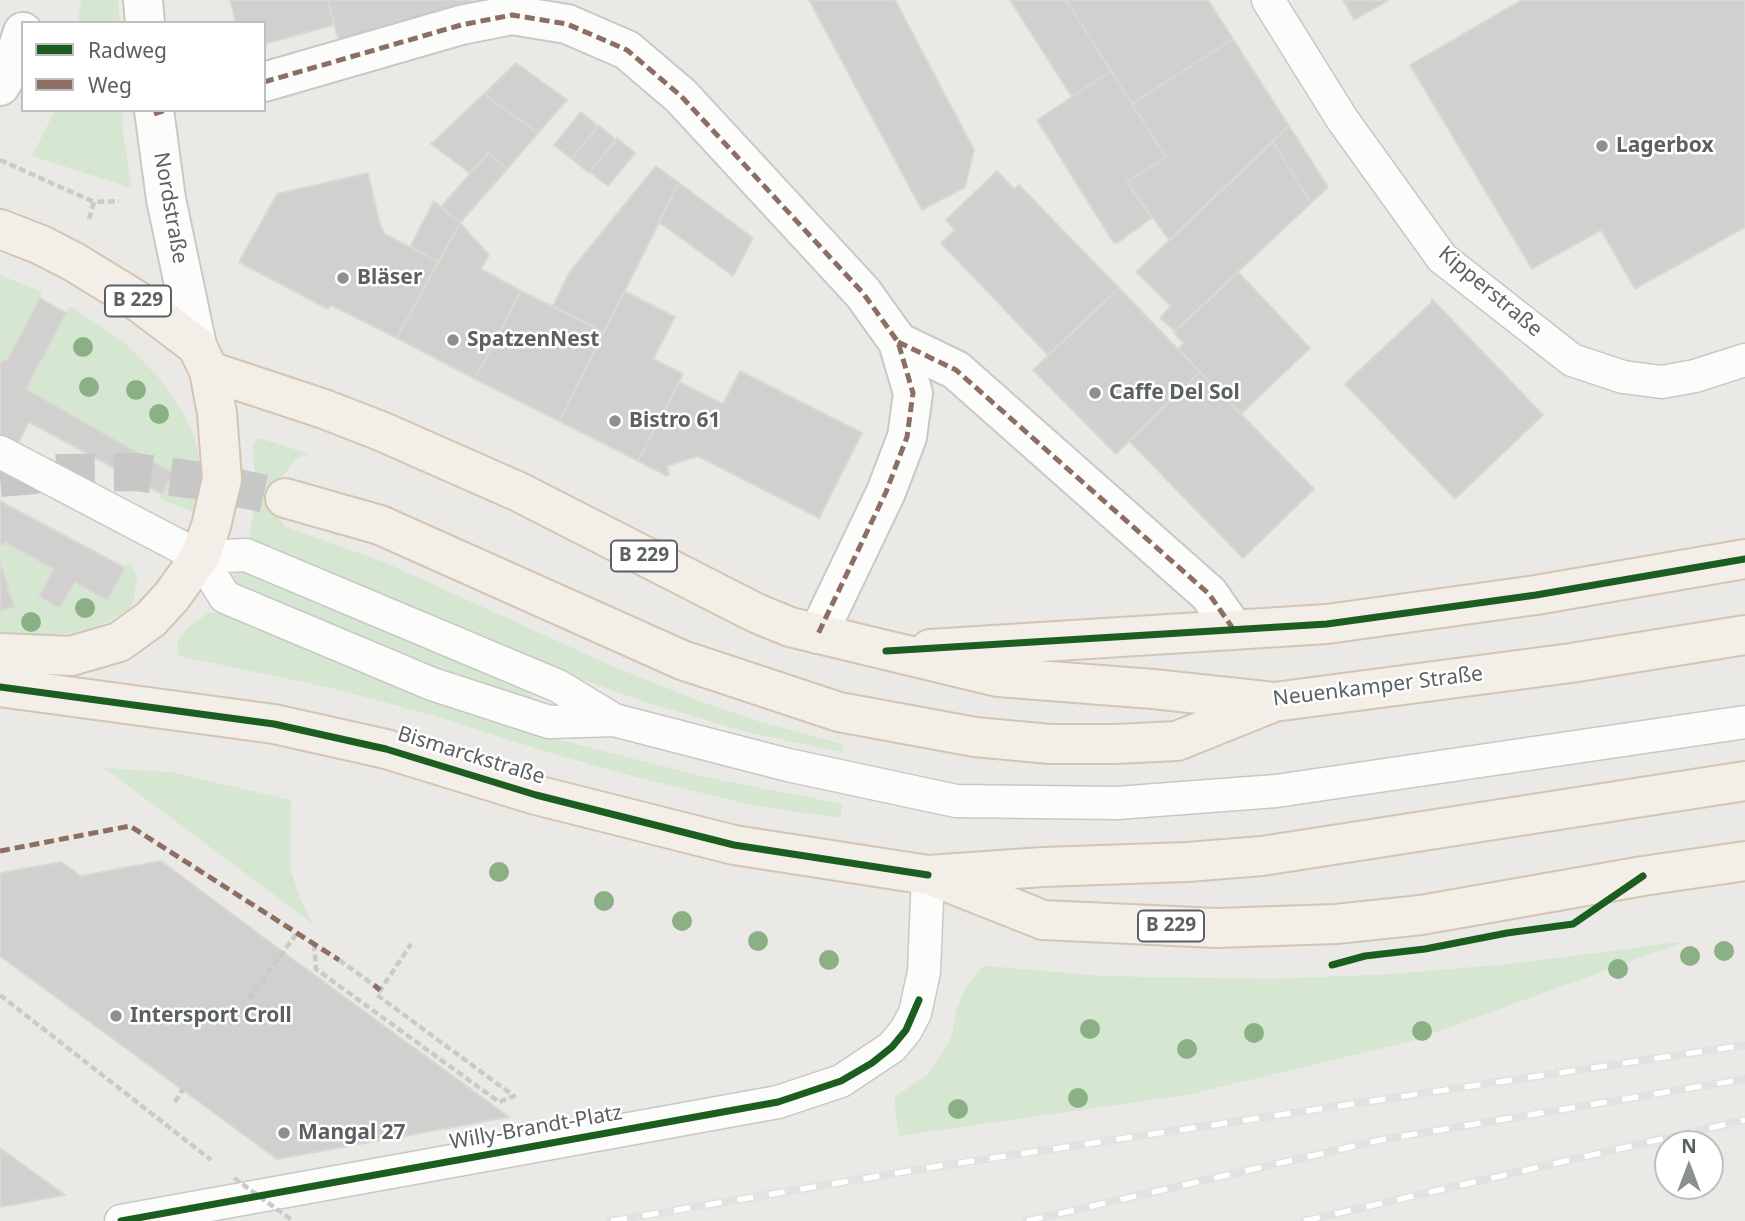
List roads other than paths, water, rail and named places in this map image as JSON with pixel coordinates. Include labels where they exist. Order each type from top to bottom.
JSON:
[{"type":"main road","name":"B 229","points":[[0,229],[74,262],[136,300],[203,358],[383,432],[519,492],[756,613],[790,626],[886,651],[1327,624],[1657,576],[1745,559]]},
{"type":"main road","points":[[0,653],[71,656],[119,642],[151,619],[172,596],[200,557],[211,526],[222,479],[217,413],[203,358]]},
{"type":"main road","points":[[285,498],[380,525],[682,660],[839,712],[866,718],[975,737],[1050,744],[1116,744],[1177,741],[1274,702]]},
{"type":"main road","name":"Neuenkamper Straße","points":[[886,651],[998,677],[1274,702],[1518,670],[1745,635]]},
{"type":"main road","name":"Bismarckstraße","points":[[0,687],[274,724],[386,749],[536,794],[734,845],[928,875]]},
{"type":"main road","name":"B 229","points":[[928,875],[1262,856],[1745,781]]},
{"type":"main road","name":"B 229","points":[[928,875],[1043,920],[1217,928],[1336,924],[1421,915],[1745,861]]},
{"type":"street","points":[[26,21],[31,0]]},
{"type":"street","points":[[143,0],[145,21]]},
{"type":"street","points":[[266,81],[461,25],[512,15],[567,24],[627,50],[681,96],[863,293],[898,342],[913,393],[907,437],[886,492],[818,634]]},
{"type":"street","points":[[0,86],[12,65],[21,38]]},
{"type":"street","name":"Nordstraße","points":[[158,112],[166,199],[203,358]]},
{"type":"street","points":[[898,342],[956,370],[1209,594],[1234,630]]},
{"type":"lane","name":"Kipperstraße","points":[[1268,0],[1342,119],[1442,258],[1572,360],[1623,377],[1662,382],[1695,376],[1745,360]]},
{"type":"lane","points":[[0,452],[200,557],[246,555],[558,685],[614,720]]},
{"type":"lane","points":[[200,557],[225,597],[432,684],[550,722],[614,720],[788,765],[956,801],[1117,803],[1276,791],[1745,723]]},
{"type":"lane","name":"Willy-Brandt-Platz","points":[[121,1221],[778,1102],[841,1081],[872,1063],[892,1047],[915,1013],[924,972],[928,875]]},
{"type":"tunnel","points":[[0,478],[60,473],[136,472],[210,482],[285,498]]},
{"type":"railway","points":[[611,1221],[933,1167],[1745,1045]]},
{"type":"railway","points":[[1027,1221],[1385,1139],[1745,1079]]},
{"type":"railway","points":[[1304,1221],[1745,1120]]},
{"type":"place","name":"Lagerbox","points":[[1602,146]]},
{"type":"place","name":"Bläser","points":[[343,278]]},
{"type":"place","name":"SpatzenNest","points":[[453,340]]},
{"type":"place","name":"Caffe Del Sol","points":[[1095,393]]},
{"type":"place","name":"Bistro 61","points":[[615,421]]},
{"type":"place","name":"Intersport Croll","points":[[116,1016]]},
{"type":"place","name":"Mangal 27","points":[[284,1133]]}]
